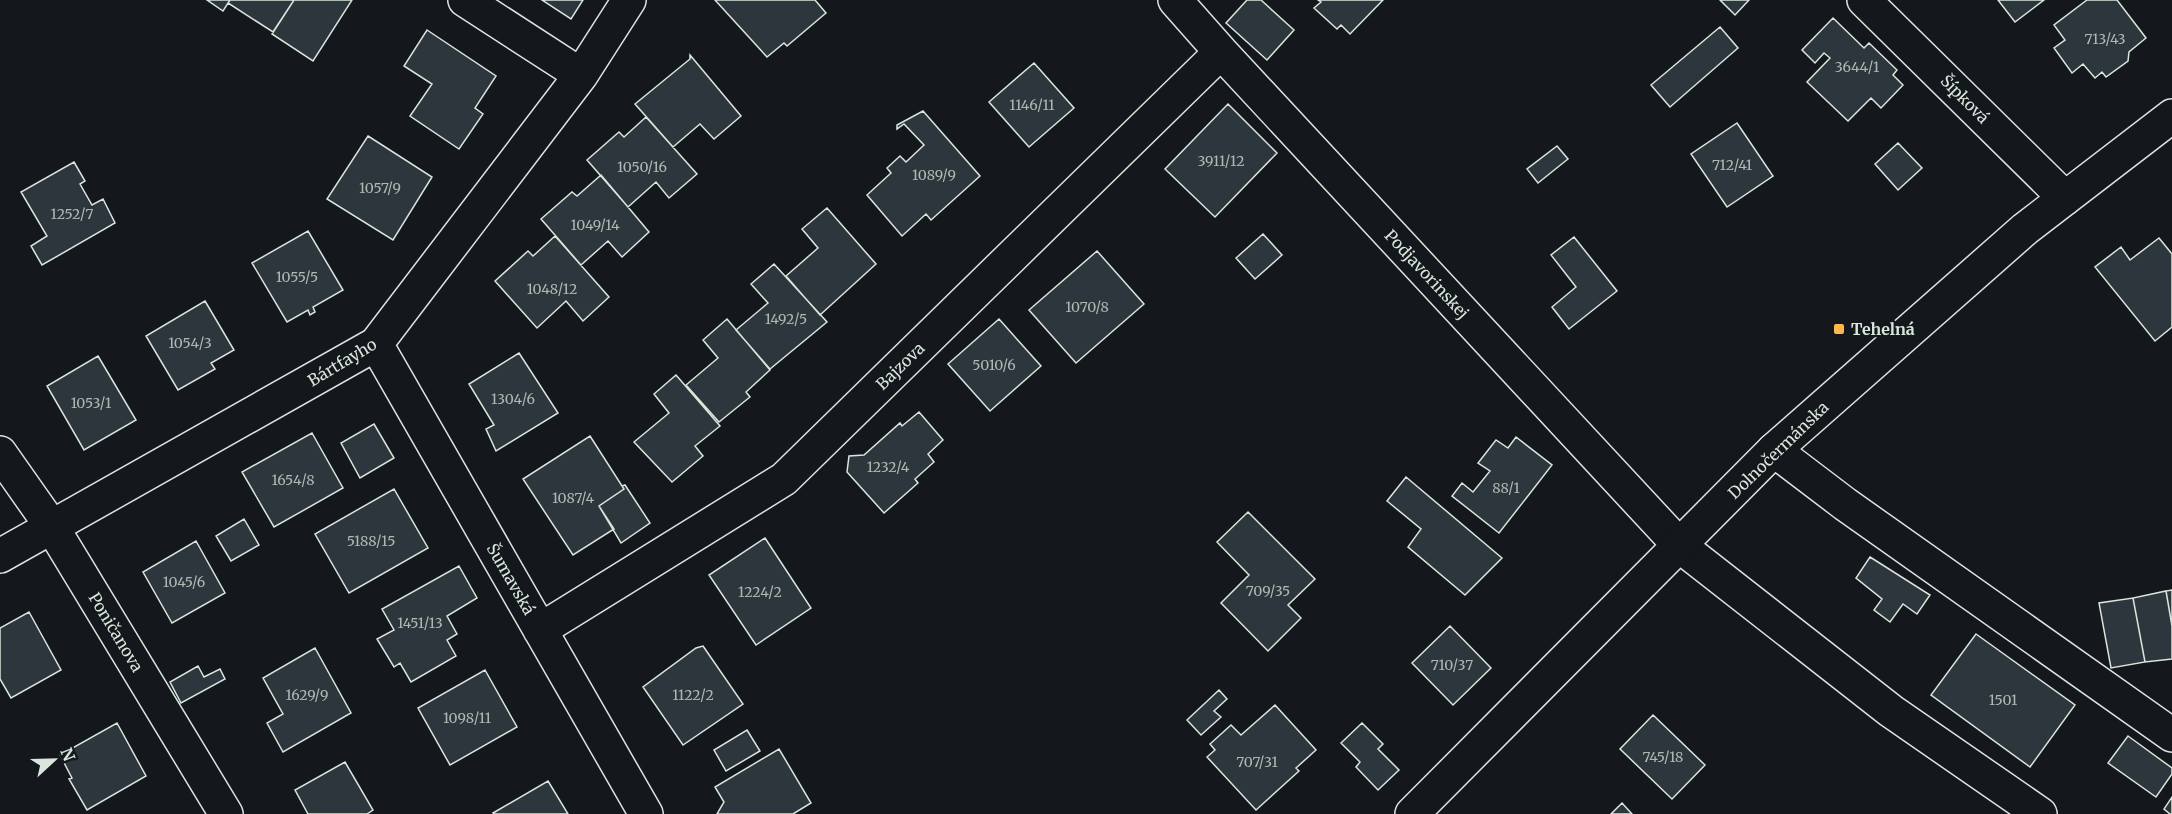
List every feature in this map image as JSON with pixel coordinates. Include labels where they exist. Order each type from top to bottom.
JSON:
[{"type":"street","points":[[465,0],[581,75]]},
{"type":"street","name":"Bártfayho","points":[[0,556],[376,344],[581,75],[629,0]]},
{"type":"street","name":"Podjavorinskej","points":[[1175,0],[1680,546]]},
{"type":"street","name":"Šípková","points":[[1864,0],[2065,198]]},
{"type":"street","name":"Bajzova","points":[[540,630],[784,478],[1221,52]]},
{"type":"street","name":"Dolnočermánska","points":[[1412,814],[1774,450],[2025,229],[2172,116]]},
{"type":"street","name":"Šumavská","points":[[376,344],[646,814]]},
{"type":"street","points":[[1774,450],[1845,504],[2165,723]]},
{"type":"street","name":"Poničanova","points":[[0,453],[52,527],[226,814]]},
{"type":"street","points":[[1680,546],[1891,711],[2040,814]]},
{"type":"building","points":[[207,0],[230,0],[223,11]]},
{"type":"building","points":[[230,0],[294,0],[273,32],[228,3]]},
{"type":"building","points":[[294,0],[352,0],[313,61],[272,34]]},
{"type":"building","points":[[542,0],[583,0],[571,19]]},
{"type":"building","points":[[715,0],[815,0],[826,13],[787,46],[784,43],[767,57]]},
{"type":"building","points":[[1247,0],[1261,0],[1294,30],[1267,60],[1226,23]]},
{"type":"building","points":[[1318,0],[1383,0],[1350,34],[1341,25],[1337,29],[1314,8],[1321,2]]},
{"type":"building","points":[[1720,0],[1749,0],[1735,15]]},
{"type":"building","points":[[1998,0],[2044,0],[2015,22]]},
{"type":"building","points":[[2087,0],[2117,0],[2146,38],[2129,52],[2128,61],[2106,77],[2102,72],[2095,78],[2083,64],[2072,73],[2054,48],[2065,40],[2054,25]]},
{"type":"building","points":[[1833,18],[1864,48],[1869,43],[1897,70],[1893,75],[1903,85],[1881,108],[1871,98],[1848,121],[1807,82],[1830,58],[1824,53],[1815,63],[1802,50]]},
{"type":"building","points":[[1720,27],[1738,48],[1670,107],[1651,85]]},
{"type":"building","points":[[427,30],[496,76],[475,108],[483,114],[459,149],[410,116],[432,84],[404,66]]},
{"type":"building","points":[[690,55],[741,116],[714,139],[700,124],[673,147],[635,104],[690,59]]},
{"type":"building","points":[[1034,63],[1074,108],[1029,147],[989,102]]},
{"type":"building","points":[[1228,104],[1277,153],[1215,217],[1165,169]]},
{"type":"building","points":[[923,111],[980,176],[931,220],[926,214],[902,236],[867,195],[891,173],[887,168],[900,156],[906,162],[924,145],[904,124],[897,129],[897,125]]},
{"type":"building","points":[[646,117],[697,174],[669,198],[656,182],[628,207],[587,160],[619,132],[624,137]]},
{"type":"building","points":[[1737,123],[1773,176],[1727,207],[1691,154]]},
{"type":"building","points":[[368,136],[432,177],[393,240],[327,199]]},
{"type":"building","points":[[1898,143],[1922,168],[1898,190],[1875,164]]},
{"type":"building","points":[[1557,146],[1568,159],[1538,183],[1527,169]]},
{"type":"building","points":[[74,162],[85,181],[80,184],[92,205],[103,199],[115,223],[42,265],[31,246],[47,236],[21,192]]},
{"type":"building","points":[[601,175],[649,232],[622,257],[608,241],[581,265],[541,219],[572,192],[577,196]]},
{"type":"building","points":[[827,208],[876,264],[820,315],[786,276],[818,248],[802,229]]},
{"type":"building","points":[[308,231],[343,290],[313,307],[315,312],[310,315],[308,310],[287,322],[252,263]]},
{"type":"building","points":[[1263,234],[1282,255],[1255,279],[1236,258]]},
{"type":"building","points":[[555,236],[609,297],[583,321],[566,301],[537,328],[495,281],[528,251],[533,256]]},
{"type":"building","points":[[1574,237],[1617,291],[1569,329],[1552,307],[1576,287],[1551,255]]},
{"type":"building","points":[[2159,238],[2172,254],[2172,327],[2155,341],[2095,267],[2121,247],[2130,260]]},
{"type":"building","points":[[1097,251],[1144,304],[1076,363],[1029,310]]},
{"type":"building","points":[[774,264],[827,322],[770,369],[736,330],[768,303],[751,284]]},
{"type":"building","points":[[205,301],[234,350],[211,363],[215,369],[178,390],[146,336]]},
{"type":"building","points":[[727,319],[770,370],[746,392],[750,397],[719,422],[686,385],[718,358],[703,340]]},
{"type":"building","points":[[999,319],[1041,366],[990,411],[948,364]]},
{"type":"building","points":[[519,353],[558,413],[496,451],[486,429],[494,425],[469,384]]},
{"type":"building","points":[[98,356],[136,420],[84,450],[47,386]]},
{"type":"building","points":[[676,375],[720,426],[695,446],[703,456],[672,482],[634,442],[669,413],[654,394]]},
{"type":"building","points":[[919,412],[943,440],[928,454],[934,462],[915,479],[918,483],[884,513],[847,472],[849,456],[864,455],[900,423],[902,426]]},
{"type":"building","points":[[374,424],[394,458],[360,478],[341,443]]},
{"type":"building","points":[[312,433],[343,488],[274,527],[242,472]]},
{"type":"building","points":[[590,436],[624,489],[599,506],[614,529],[573,555],[523,479]]},
{"type":"building","points":[[1516,437],[1552,465],[1499,533],[1452,496],[1462,483],[1473,492],[1490,471],[1478,463],[1496,440],[1508,448]]},
{"type":"building","points":[[1406,477],[1502,558],[1465,595],[1408,547],[1421,529],[1387,501]]},
{"type":"building","points":[[625,485],[650,523],[621,543],[599,506],[624,489],[622,486]]},
{"type":"building","points":[[394,489],[428,548],[349,593],[315,534]]},
{"type":"building","points":[[1248,512],[1315,579],[1288,605],[1301,618],[1268,651],[1221,603],[1249,575],[1217,542]]},
{"type":"building","points":[[244,519],[259,545],[231,561],[216,536]]},
{"type":"building","points":[[765,538],[811,608],[756,645],[709,575]]},
{"type":"building","points":[[196,541],[225,593],[172,623],[143,572]]},
{"type":"building","points":[[1870,557],[1930,595],[1917,614],[1903,604],[1890,622],[1874,610],[1882,599],[1856,578]]},
{"type":"building","points":[[459,566],[477,598],[447,616],[457,634],[447,640],[456,656],[411,682],[400,663],[394,667],[377,639],[394,630],[382,609]]},
{"type":"building","points":[[2172,590],[2172,626],[2166,591]]},
{"type":"building","points":[[2166,591],[2172,626],[2172,659],[2145,662],[2133,598]]},
{"type":"building","points":[[2133,598],[2145,662],[2111,668],[2099,603]]},
{"type":"building","points":[[29,612],[61,670],[11,698],[0,679],[0,628]]},
{"type":"building","points":[[1450,626],[1491,668],[1453,705],[1412,663]]},
{"type":"building","points":[[1976,634],[2075,705],[2030,767],[1931,695]]},
{"type":"building","points":[[703,646],[743,704],[683,745],[643,687],[696,648]]},
{"type":"building","points":[[315,648],[351,713],[283,752],[267,723],[283,714],[263,678]]},
{"type":"building","points":[[198,666],[204,677],[220,669],[225,679],[181,703],[170,682]]},
{"type":"building","points":[[485,670],[517,727],[450,765],[418,708]]},
{"type":"building","points":[[1219,690],[1227,699],[1214,711],[1221,717],[1201,735],[1187,720]]},
{"type":"building","points":[[1275,705],[1316,750],[1296,768],[1299,771],[1256,810],[1207,757],[1215,750],[1210,744],[1231,725],[1241,735]]},
{"type":"building","points":[[1653,715],[1705,765],[1672,799],[1620,749]]},
{"type":"building","points":[[117,723],[146,776],[87,810],[69,779],[72,778],[60,755]]},
{"type":"building","points":[[1362,723],[1383,744],[1378,749],[1399,770],[1378,790],[1356,767],[1360,762],[1341,743]]},
{"type":"building","points":[[747,730],[760,751],[726,771],[714,750]]},
{"type":"building","points":[[2128,736],[2172,768],[2172,774],[2156,797],[2108,763]]},
{"type":"building","points":[[779,749],[811,803],[793,814],[717,814],[724,802],[715,787]]},
{"type":"building","points":[[345,762],[373,810],[367,814],[308,814],[295,790]]},
{"type":"building","points":[[548,781],[568,814],[493,813]]},
{"type":"building","points":[[2172,797],[2172,814],[2170,814],[2164,809]]},
{"type":"building","points":[[1622,803],[1632,814],[1611,814]]},
{"type":"place","name":"Tehelná","points":[[1839,329]]}]
